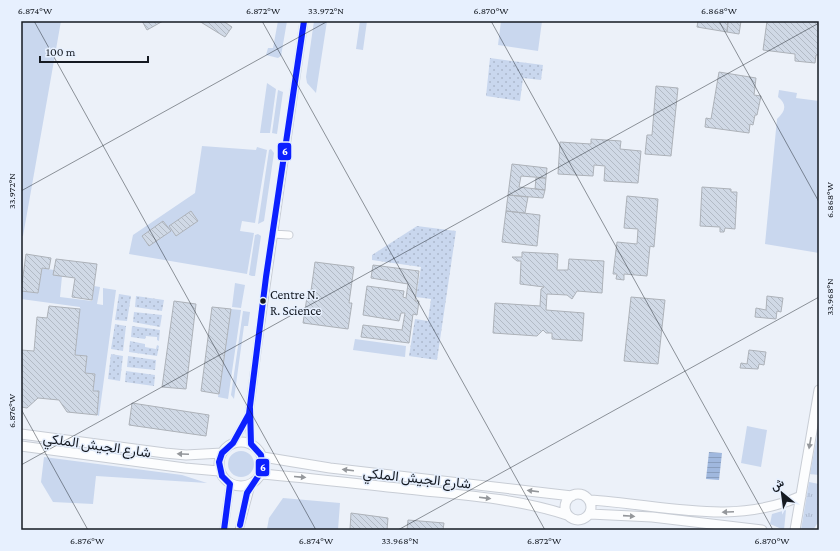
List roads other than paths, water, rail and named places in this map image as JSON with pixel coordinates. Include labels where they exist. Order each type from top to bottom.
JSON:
[{"type":"main road","points":[[795,530],[819,390]]},
{"type":"main road","name":"شارع الجيش الملكي","points":[[21,434],[152,452],[186,455],[222,453]]},
{"type":"main road","points":[[239,442],[250,444],[260,451],[263,457],[264,463],[262,474],[251,485],[237,486],[230,484],[225,480],[220,471],[219,462],[222,453],[233,443],[239,442]]},
{"type":"main road","name":"شارع الجيش الملكي","points":[[21,446],[162,465],[220,471]]},
{"type":"main road","name":"شارع الجيش الملكي","points":[[263,457],[330,468],[572,496]]},
{"type":"main road","name":"شارع الجيش الملكي","points":[[262,474],[328,479],[487,498],[543,507],[566,514]]},
{"type":"main road","points":[[762,530],[652,517],[590,514],[582,520],[577,521],[573,520],[566,514],[565,506],[566,501],[572,496],[582,495],[589,500],[712,513],[767,508],[801,496]]},
{"type":"main road","points":[[589,500],[591,505],[590,514]]},
{"type":"street","points":[[250,444],[249,414],[304,21]]},
{"type":"street","points":[[273,234],[289,235]]},
{"type":"street","points":[[233,443],[249,414]]},
{"type":"street","points":[[224,530],[230,484]]},
{"type":"street","points":[[239,530],[251,485]]},
{"type":"water","points":[[709,452],[722,453],[719,480],[706,479]]},
{"type":"place","name":"Centre N. R. Science","points":[[263,301]]}]
